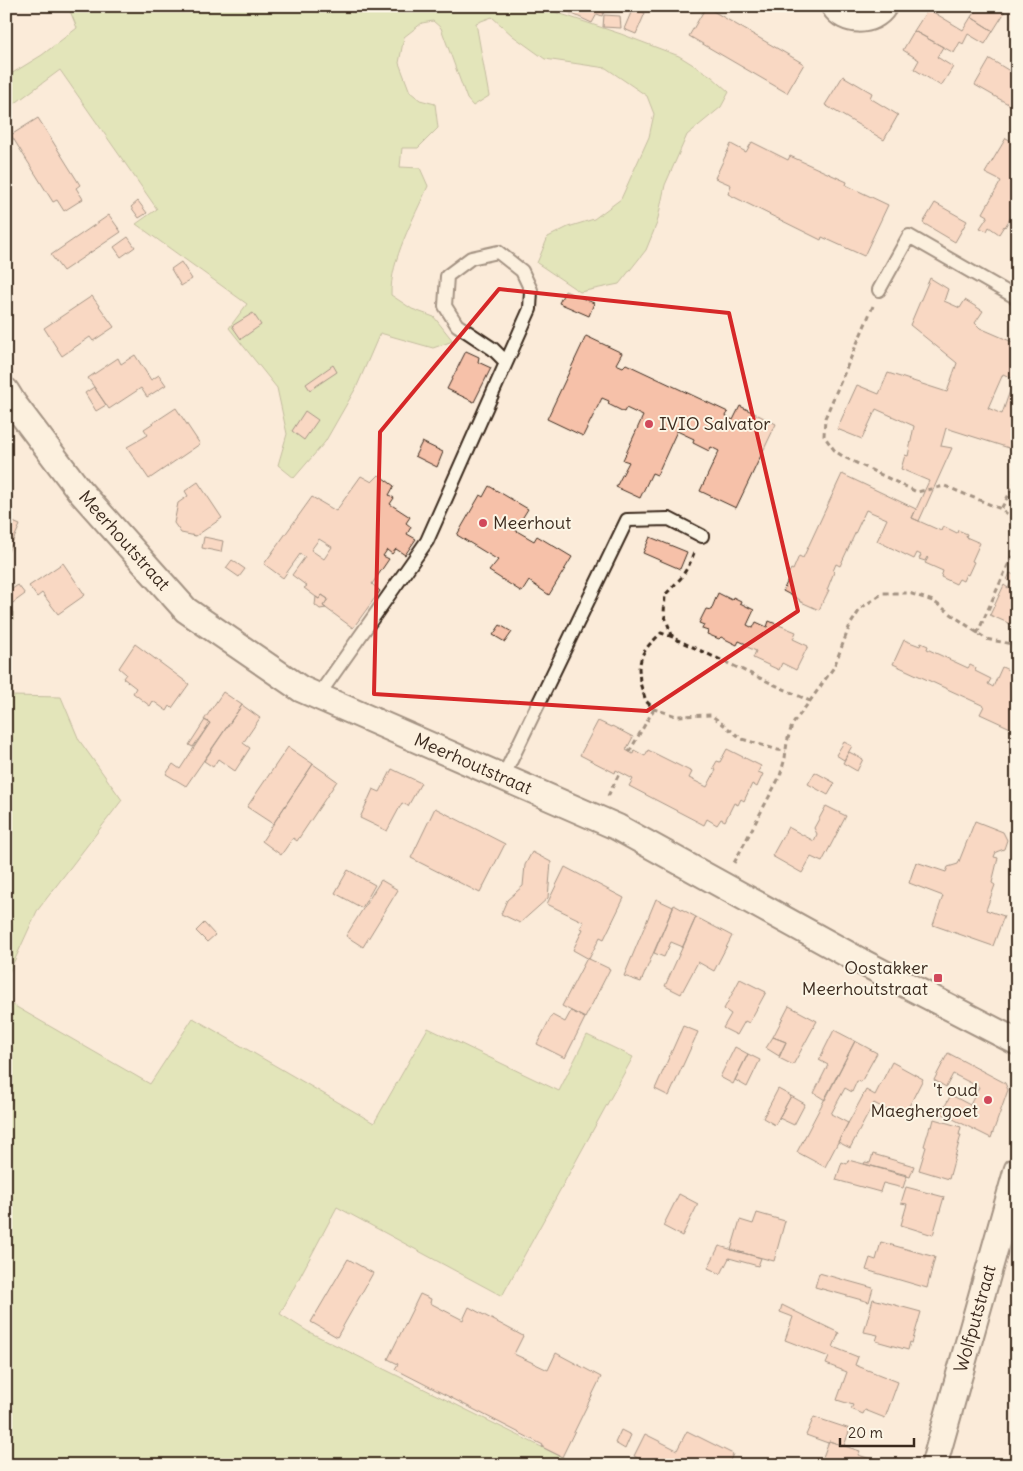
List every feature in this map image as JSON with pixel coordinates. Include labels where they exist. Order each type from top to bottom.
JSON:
[{"type":"street","points":[[834,6],[837,11],[859,20],[872,17],[882,10],[884,6]]},
{"type":"street","name":"Meerhoutstraat","points":[[6,391],[79,490],[186,610],[301,689],[617,827],[860,961],[1017,1042]]},
{"type":"street","name":"Wolfputstraat","points":[[934,1465],[1017,1170]]},
{"type":"lane","points":[[879,290],[909,236],[1017,298]]},
{"type":"lane","points":[[318,696],[427,541],[530,309],[531,290],[522,271],[498,252],[471,258],[447,276],[445,306],[457,325],[493,349],[506,362]]},
{"type":"lane","points":[[503,777],[628,520],[669,519],[702,536]]},
{"type":"path","points":[[879,290],[825,418],[824,436],[835,451],[844,457],[917,492],[946,486],[1001,509],[1017,522]]},
{"type":"path","points":[[1001,509],[1017,480]]},
{"type":"path","points":[[673,638],[664,614],[665,595],[681,578],[702,536]]},
{"type":"path","points":[[977,634],[1017,545]]},
{"type":"path","points":[[721,885],[780,776],[792,725],[834,667],[850,625],[861,608],[882,593],[909,593],[933,601],[986,639],[1017,645]]},
{"type":"path","points":[[786,751],[742,739],[710,715],[676,716],[654,709],[646,701],[640,683],[638,668],[642,655],[660,633],[810,701]]},
{"type":"path","points":[[629,752],[654,709]]},
{"type":"highlighted area","points":[[499,289],[729,313],[798,611],[647,711],[374,694],[380,432]]},
{"type":"green space","points":[[68,6],[537,6],[679,56],[711,76],[729,92],[721,107],[687,135],[665,185],[657,223],[646,250],[619,284],[580,292],[537,263],[548,237],[568,227],[594,219],[621,199],[649,137],[654,114],[647,96],[606,68],[545,59],[513,36],[492,17],[476,23],[489,96],[473,106],[467,99],[441,28],[433,21],[422,23],[404,37],[399,63],[410,92],[420,100],[435,104],[438,128],[418,148],[402,148],[400,167],[420,168],[428,186],[410,225],[394,268],[391,295],[412,309],[434,317],[453,341],[433,348],[380,333],[357,386],[325,442],[294,478],[278,465],[287,434],[277,388],[229,328],[247,304],[136,224],[157,209],[60,70],[6,110],[6,77],[42,55],[77,28]]},
{"type":"green space","points":[[6,610],[13,612],[12,696],[61,697],[79,740],[122,800],[37,911],[6,979]]},
{"type":"green space","points":[[6,1001],[150,1084],[193,1018],[374,1123],[428,1028],[559,1091],[587,1035],[633,1057],[502,1296],[337,1207],[280,1314],[307,1331],[578,1465],[6,1465]]},
{"type":"building","points":[[572,6],[607,6],[602,16],[597,14],[592,23],[568,12]]},
{"type":"building","points":[[974,6],[995,6],[1005,12],[993,31],[971,17],[977,8]]},
{"type":"building","points":[[706,7],[804,64],[787,93],[689,36]]},
{"type":"building","points":[[633,8],[645,13],[636,34],[624,29]]},
{"type":"building","points":[[928,9],[963,30],[971,17],[993,31],[985,44],[968,34],[963,44],[960,42],[954,53],[914,31]]},
{"type":"building","points":[[604,15],[620,16],[621,28],[603,27]]},
{"type":"building","points":[[914,31],[943,47],[937,57],[953,67],[941,86],[914,69],[919,60],[903,50]]},
{"type":"building","points":[[990,59],[1013,73],[1017,65],[1017,109],[975,85]]},
{"type":"building","points":[[843,76],[872,93],[870,98],[898,115],[884,140],[825,105]]},
{"type":"building","points":[[38,118],[80,185],[76,188],[83,199],[64,211],[57,200],[53,202],[11,135]]},
{"type":"building","points":[[1006,138],[1017,144],[1017,207],[999,234],[989,227],[987,231],[980,228],[988,216],[983,213],[1001,181],[985,173]]},
{"type":"building","points":[[752,142],[788,160],[790,156],[847,182],[846,185],[888,205],[864,256],[822,237],[821,240],[728,194],[731,185],[715,178],[731,144],[746,152]]},
{"type":"building","points":[[138,201],[147,213],[139,218],[131,207]]},
{"type":"building","points":[[935,203],[967,221],[955,242],[923,223]]},
{"type":"building","points":[[109,215],[121,232],[63,271],[51,255]]},
{"type":"building","points":[[128,237],[135,247],[121,257],[114,247]]},
{"type":"building","points":[[181,262],[192,279],[181,286],[171,269]]},
{"type":"building","points":[[930,278],[948,289],[944,301],[960,308],[965,300],[983,311],[975,323],[980,328],[1017,344],[1017,428],[1009,448],[946,428],[941,446],[952,448],[919,521],[912,518],[929,481],[901,469],[905,455],[908,456],[914,426],[876,409],[862,439],[837,429],[857,385],[879,394],[888,373],[947,392],[957,363],[910,325]],"holes":[[[1003,374],[1014,379],[1002,414],[988,408]]]},
{"type":"building","points":[[565,291],[594,303],[589,316],[559,303]]},
{"type":"building","points":[[92,296],[114,327],[93,341],[90,337],[62,356],[44,328]]},
{"type":"building","points":[[253,313],[261,325],[241,339],[232,326]]},
{"type":"building","points":[[586,336],[622,353],[616,364],[623,367],[626,364],[728,412],[726,416],[733,420],[740,406],[776,424],[736,508],[700,491],[719,451],[711,447],[709,451],[693,443],[694,439],[677,431],[657,475],[652,473],[640,498],[616,487],[629,462],[623,460],[643,416],[626,408],[624,412],[608,404],[609,401],[602,398],[583,436],[547,419]]},
{"type":"building","points":[[466,351],[479,357],[478,362],[491,368],[474,402],[447,389]]},
{"type":"building","points":[[135,355],[151,380],[159,375],[166,385],[147,397],[141,388],[109,409],[88,378],[118,358],[121,364]]},
{"type":"building","points":[[333,365],[337,372],[310,390],[306,384]]},
{"type":"building","points":[[94,387],[106,405],[96,411],[85,393]]},
{"type":"building","points":[[176,408],[200,444],[149,479],[127,447],[148,435],[144,429]]},
{"type":"building","points":[[305,411],[318,420],[304,440],[292,431]]},
{"type":"building","points":[[422,442],[443,452],[437,467],[415,456]]},
{"type":"building","points":[[842,474],[916,509],[912,518],[941,531],[943,526],[957,533],[958,530],[967,534],[966,537],[980,543],[972,561],[974,562],[963,581],[959,579],[956,584],[941,577],[943,571],[925,563],[927,557],[925,561],[919,559],[921,555],[917,553],[914,559],[877,541],[887,519],[866,510],[840,566],[836,564],[827,590],[829,590],[819,610],[783,591],[789,578],[787,576],[791,569],[793,570],[799,556],[803,558]]},
{"type":"building","points":[[379,475],[394,486],[389,495],[394,498],[390,504],[410,517],[406,523],[411,527],[407,534],[416,539],[405,555],[396,549],[392,554],[387,550],[383,556],[389,559],[372,584],[380,591],[353,628],[323,606],[328,599],[322,595],[319,599],[316,597],[304,588],[307,586],[292,575],[305,557],[300,554],[283,578],[264,564],[312,497],[336,511],[361,476],[372,482]],"holes":[[[319,539],[332,547],[324,559],[311,550]]]},
{"type":"building","points":[[198,482],[222,518],[196,536],[181,533],[174,523],[178,503],[188,496],[185,491]]},
{"type":"building","points":[[489,486],[528,509],[515,530],[534,541],[537,536],[572,557],[549,595],[529,581],[522,592],[489,571],[498,560],[457,535],[480,495],[483,497]]},
{"type":"building","points":[[6,519],[20,525],[8,552],[6,552]]},
{"type":"building","points":[[204,537],[223,541],[221,552],[202,548]]},
{"type":"building","points":[[650,537],[687,552],[680,569],[643,553]]},
{"type":"building","points":[[232,560],[245,569],[239,577],[226,568]]},
{"type":"building","points":[[63,563],[85,595],[58,614],[42,593],[37,597],[29,586]]},
{"type":"building","points":[[1017,569],[1017,627],[990,615],[1004,585],[1008,588],[1011,582],[1007,580],[1010,573],[1014,575]]},
{"type":"building","points":[[18,585],[25,594],[6,608],[6,593]]},
{"type":"building","points":[[718,593],[732,600],[733,597],[754,610],[747,625],[753,628],[756,622],[767,627],[769,621],[796,632],[793,639],[808,646],[796,670],[782,663],[779,670],[753,658],[756,651],[745,646],[746,644],[739,641],[737,645],[721,637],[719,639],[707,634],[708,631],[702,629],[704,625],[699,623],[706,609],[711,610]]},
{"type":"building","points":[[322,595],[328,599],[323,606],[326,608],[320,609],[315,605],[316,597],[319,599]]},
{"type":"building","points":[[500,625],[512,632],[505,642],[493,635]]},
{"type":"building","points":[[904,640],[920,646],[921,643],[928,646],[927,649],[968,668],[970,665],[976,668],[975,671],[991,679],[988,684],[993,687],[1002,667],[1017,674],[1017,731],[980,714],[984,706],[893,664]]},
{"type":"building","points":[[135,644],[189,684],[172,708],[170,706],[167,711],[153,701],[150,706],[133,693],[136,688],[123,678],[126,674],[119,668]]},
{"type":"building","points":[[223,692],[242,705],[186,786],[166,774],[173,764],[180,769],[210,723],[204,720]]},
{"type":"building","points":[[242,705],[260,718],[243,743],[250,748],[235,771],[218,759],[213,767],[204,761]]},
{"type":"building","points":[[205,720],[210,723],[193,747],[189,745]]},
{"type":"building","points":[[598,721],[633,737],[626,750],[633,754],[634,750],[645,756],[648,750],[692,772],[689,778],[707,787],[716,770],[713,768],[717,761],[720,762],[727,749],[761,766],[758,772],[763,774],[757,787],[752,784],[744,801],[741,799],[738,805],[734,803],[725,821],[721,819],[717,825],[707,819],[704,825],[629,786],[633,779],[616,770],[615,773],[580,755]]},
{"type":"building","points":[[844,742],[852,746],[844,760],[836,755]]},
{"type":"building","points":[[288,747],[313,764],[273,824],[247,807]]},
{"type":"building","points":[[849,752],[863,759],[857,771],[843,763]]},
{"type":"building","points":[[313,764],[337,781],[297,841],[293,838],[281,855],[262,841]]},
{"type":"building","points":[[392,769],[421,783],[408,806],[402,803],[387,831],[360,818],[373,789],[380,792]]},
{"type":"building","points":[[815,772],[835,783],[828,795],[808,784]]},
{"type":"building","points":[[826,806],[846,816],[822,862],[811,857],[802,873],[772,856],[788,827],[814,841],[817,834],[814,828]]},
{"type":"building","points":[[435,808],[505,844],[480,893],[411,858]]},
{"type":"building","points":[[975,821],[1003,832],[1007,840],[1004,849],[996,852],[994,857],[998,858],[992,883],[995,885],[986,910],[1004,916],[993,946],[933,925],[943,896],[909,883],[916,862],[946,872],[948,867],[958,864]]},
{"type":"building","points":[[532,852],[551,862],[548,898],[520,923],[501,914],[507,900],[523,886],[525,865]]},
{"type":"building","points":[[565,867],[624,898],[604,939],[600,937],[589,959],[573,950],[583,929],[580,928],[584,922],[547,904]]},
{"type":"building","points":[[348,870],[375,885],[362,908],[335,893]]},
{"type":"building","points":[[381,880],[398,890],[363,947],[346,936]]},
{"type":"building","points":[[656,899],[673,907],[641,982],[624,976]]},
{"type":"building","points":[[674,905],[696,917],[683,947],[671,942],[664,957],[654,953]]},
{"type":"building","points":[[696,917],[732,936],[714,971],[698,962],[681,994],[665,986]]},
{"type":"building","points":[[204,923],[215,935],[207,942],[196,931]]},
{"type":"building","points":[[587,958],[610,969],[585,1018],[562,1006]]},
{"type":"building","points":[[740,979],[766,992],[749,1023],[745,1021],[737,1035],[723,1028],[731,1014],[724,1009]]},
{"type":"building","points":[[789,1006],[817,1021],[793,1065],[779,1058],[786,1042],[773,1037]]},
{"type":"building","points":[[571,1011],[585,1018],[565,1058],[537,1044],[552,1015],[565,1022]]},
{"type":"building","points":[[683,1026],[698,1032],[669,1096],[655,1089]]},
{"type":"building","points":[[834,1030],[855,1041],[825,1100],[814,1093],[828,1065],[819,1060]]},
{"type":"building","points":[[773,1037],[786,1042],[779,1056],[766,1048]]},
{"type":"building","points":[[855,1041],[877,1053],[861,1082],[857,1081],[852,1092],[845,1088],[831,1114],[848,1123],[825,1167],[797,1152]]},
{"type":"building","points":[[735,1047],[748,1054],[733,1084],[720,1077]]},
{"type":"building","name":"'t oud Maeghergoet","points":[[948,1053],[1005,1083],[1008,1090],[991,1138],[941,1113],[951,1095],[970,1105],[979,1087],[953,1074],[946,1087],[934,1080]]},
{"type":"building","points":[[748,1054],[760,1060],[747,1087],[735,1080]]},
{"type":"building","points":[[892,1062],[923,1079],[905,1114],[903,1113],[900,1117],[874,1103],[850,1148],[838,1142],[866,1090],[875,1095]]},
{"type":"building","points":[[778,1089],[791,1096],[775,1125],[763,1118]]},
{"type":"building","points":[[791,1096],[805,1104],[794,1125],[779,1118]]},
{"type":"building","points":[[934,1119],[961,1127],[959,1135],[961,1135],[949,1179],[919,1170],[926,1147],[924,1146]]},
{"type":"building","points":[[873,1154],[914,1166],[910,1177],[864,1164],[865,1162],[870,1163]]},
{"type":"building","points":[[848,1160],[907,1175],[903,1188],[883,1183],[880,1192],[836,1180],[842,1162],[847,1164]]},
{"type":"building","points":[[906,1187],[944,1197],[933,1235],[901,1225],[907,1204],[901,1203]]},
{"type":"building","points":[[679,1194],[698,1204],[682,1236],[663,1226]]},
{"type":"building","points":[[757,1213],[785,1221],[774,1261],[731,1250],[740,1220],[753,1224]]},
{"type":"building","points":[[881,1242],[935,1257],[927,1288],[866,1270],[870,1258],[876,1260]]},
{"type":"building","points":[[719,1246],[761,1258],[758,1266],[729,1258],[721,1274],[708,1268]]},
{"type":"building","points":[[348,1259],[373,1273],[337,1337],[311,1322]]},
{"type":"building","points":[[819,1273],[873,1288],[869,1302],[815,1287]]},
{"type":"building","points":[[420,1294],[431,1299],[430,1303],[463,1320],[469,1307],[523,1336],[514,1354],[548,1370],[556,1353],[601,1377],[562,1457],[542,1447],[543,1445],[395,1369],[398,1364],[388,1359]]},
{"type":"building","points":[[873,1299],[921,1312],[912,1343],[910,1342],[908,1350],[876,1341],[878,1335],[864,1332]]},
{"type":"building","points":[[782,1305],[839,1333],[833,1347],[858,1357],[855,1365],[898,1382],[885,1418],[865,1410],[863,1414],[851,1409],[853,1405],[837,1400],[847,1372],[826,1364],[829,1357],[785,1340],[793,1317],[780,1312]]},
{"type":"building","points":[[814,1417],[850,1429],[844,1446],[829,1441],[828,1443],[806,1435]]},
{"type":"building","points":[[621,1430],[631,1435],[625,1449],[615,1443]]},
{"type":"building","points":[[687,1431],[733,1454],[728,1465],[668,1465],[664,1463],[663,1465],[651,1465],[634,1456],[645,1434],[677,1450]]},
{"type":"building","points":[[829,1441],[860,1451],[858,1455],[874,1460],[873,1465],[820,1465]]},
{"type":"place","name":"IVIO Salvator","points":[[649,424]]},
{"type":"place","name":"Meerhout","points":[[483,523]]},
{"type":"place","name":"Oostakker Meerhoutstraat","points":[[938,978]]},
{"type":"place","name":"'t oud Maeghergoet","points":[[988,1100]]}]
